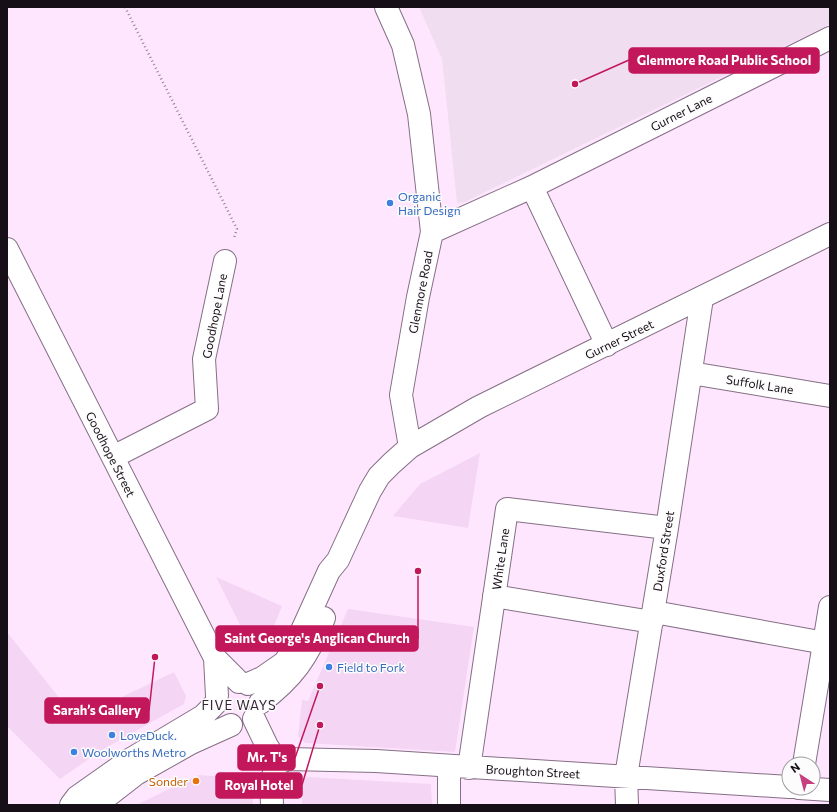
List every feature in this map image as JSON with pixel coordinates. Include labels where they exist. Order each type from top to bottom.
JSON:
[{"type":"street","name":"Glenmore Road","points":[[386,7],[403,45],[419,114],[432,232],[418,297],[401,395],[410,447]]},
{"type":"street","name":"Gurner Lane","points":[[432,232],[532,187],[830,38]]},
{"type":"street","points":[[532,187],[608,345]]},
{"type":"street","name":"Gurner Street","points":[[410,447],[479,407],[608,345],[830,234]]},
{"type":"street","name":"Goodhope Street","points":[[7,249],[215,658],[244,683]]},
{"type":"street","name":"Goodhope Lane","points":[[113,457],[207,409],[204,359],[225,261]]},
{"type":"street","name":"Duxford Street","points":[[627,805],[626,776],[653,617],[702,298]]},
{"type":"street","name":"Suffolk Lane","points":[[691,373],[830,396]]},
{"type":"street","points":[[72,805],[77,797],[131,759],[203,716],[226,685],[244,683],[262,678],[285,662],[299,637],[329,571],[338,560],[370,491],[379,476],[410,447]]},
{"type":"street","name":"White Lane","points":[[449,805],[459,767],[494,596],[507,509],[667,528]]},
{"type":"street","points":[[96,805],[136,774],[191,743],[246,718],[296,672],[312,646],[341,574],[338,560]]},
{"type":"street","points":[[494,596],[653,617],[825,643]]},
{"type":"street","points":[[805,756],[830,607]]},
{"type":"street","name":"Goodhope Street","points":[[215,658],[216,699]]},
{"type":"street","points":[[244,683],[258,694],[246,718]]},
{"type":"street","points":[[216,699],[220,716],[246,718],[272,754],[272,805]]},
{"type":"street","name":"Broughton Street","points":[[272,754],[288,759],[376,761],[781,786]]},
{"type":"path","points":[[125,7],[237,229]]},
{"type":"shaded area","points":[[419,7],[830,7],[830,24],[465,202],[457,203],[442,59]]},
{"type":"shaded area","points":[[480,453],[468,528],[393,516],[420,484]]},
{"type":"shaded area","points":[[216,577],[282,606],[264,651],[253,651]]},
{"type":"shaded area","points":[[348,609],[474,627],[455,752],[305,743],[298,736],[302,700],[308,701]]},
{"type":"shaded area","points":[[7,632],[76,719],[174,672],[186,696],[184,704],[102,750],[60,779],[7,726]]},
{"type":"shaded area","points":[[198,775],[247,778],[252,784],[253,805],[136,805]]},
{"type":"shaded area","points":[[308,777],[431,784],[432,805],[302,805],[301,782]]},
{"type":"place","name":"Glenmore Road Public School","points":[[575,84]]},
{"type":"place","name":"Organic Hair Design","points":[[390,203]]},
{"type":"place","name":"Saint George's Anglican Church","points":[[418,571]]},
{"type":"place","name":"Sarah’s Gallery","points":[[155,657]]},
{"type":"place","name":"Field to Fork","points":[[329,667]]},
{"type":"place","name":"Mr. T's","points":[[320,686]]},
{"type":"place","name":"Royal Hotel","points":[[320,725]]},
{"type":"place","name":"LoveDuck.","points":[[112,735]]},
{"type":"place","name":"Woolworths Metro","points":[[74,752]]},
{"type":"place","name":"Sonder","points":[[196,781]]},
{"type":"district","name":"FIVE WAYS","points":[[239,705]]}]
